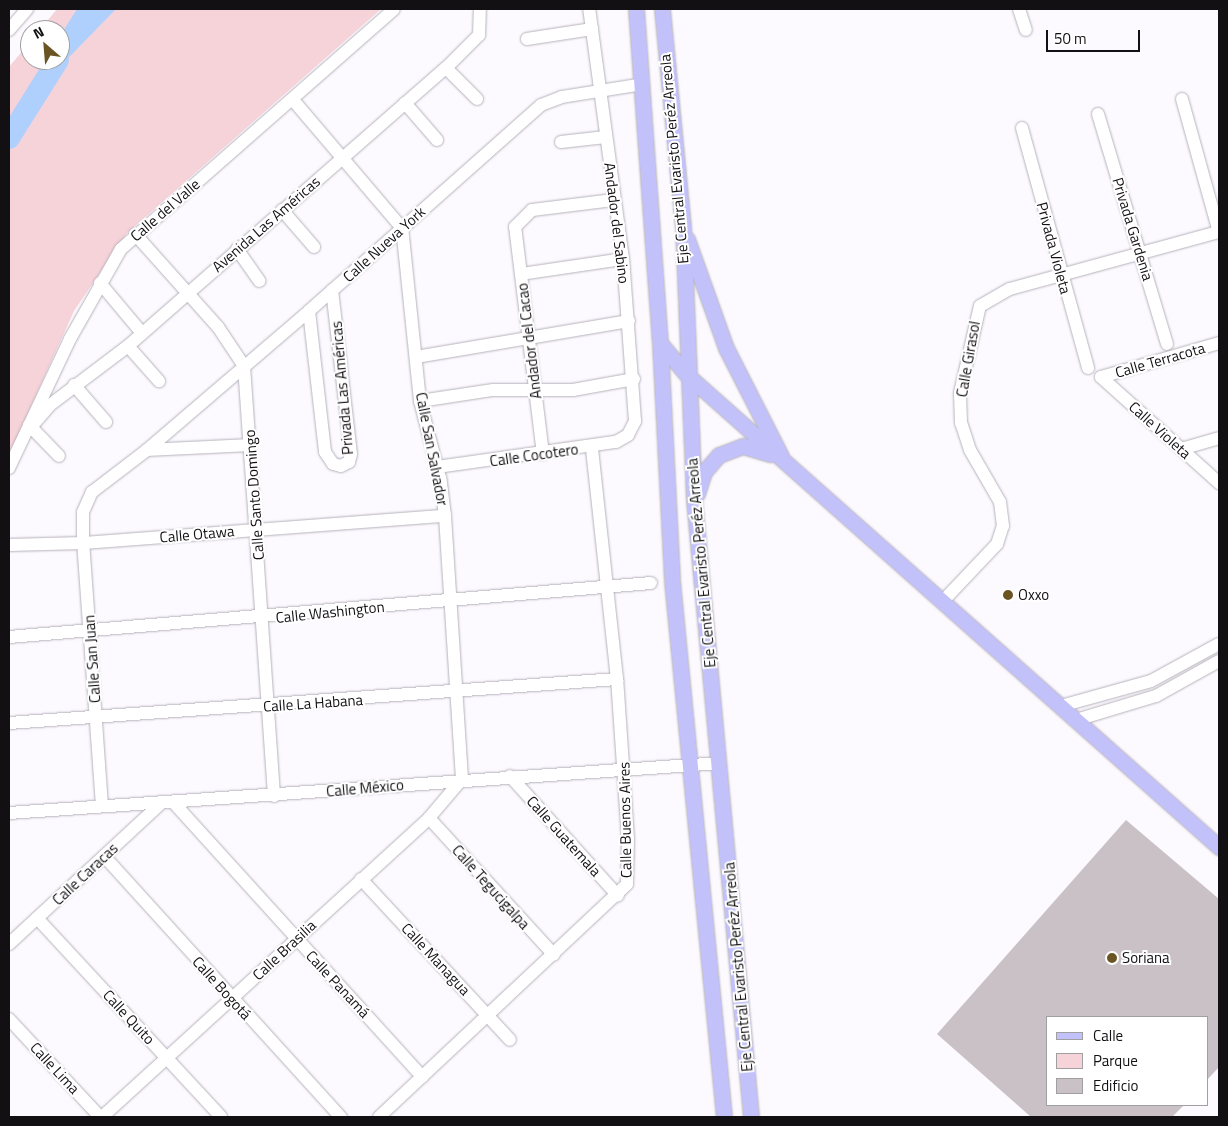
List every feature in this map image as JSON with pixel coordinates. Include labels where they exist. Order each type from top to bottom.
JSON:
[{"type":"main road","name":"Eje Central Evaristo Peréz Arreola","points":[[636,9],[643,84],[660,343],[672,581],[692,764],[724,1117]]},
{"type":"main road","name":"Eje Central Evaristo Peréz Arreola","points":[[662,9],[683,226],[686,374],[694,500],[752,1117]]},
{"type":"main road","points":[[683,226],[726,348],[782,460]]},
{"type":"main road","points":[[660,343],[686,374],[1219,846]]},
{"type":"main road","points":[[694,500],[704,472],[719,455],[732,449],[756,447],[782,460]]},
{"type":"main road","points":[[713,998],[740,996]]},
{"type":"street","points":[[9,30],[27,9]]},
{"type":"street","name":"Calle del Valle","points":[[9,468],[100,283],[120,249],[135,234],[293,100],[394,9]]},
{"type":"street","name":"Avenida Las Américas","points":[[30,426],[74,385],[128,346],[446,68],[478,35],[480,9]]},
{"type":"street","name":"Andador del Sabino","points":[[589,9],[601,91],[613,200],[623,259],[629,321],[634,378],[634,421],[628,436]]},
{"type":"street","points":[[1019,9],[1026,30]]},
{"type":"street","points":[[527,39],[592,29]]},
{"type":"street","points":[[446,68],[478,99]]},
{"type":"street","name":"Calle Nueva York","points":[[83,512],[92,492],[147,450],[309,311],[541,105],[562,97],[643,84]]},
{"type":"street","points":[[1182,99],[1219,232]]},
{"type":"street","points":[[293,100],[402,228]]},
{"type":"street","points":[[405,103],[437,140]]},
{"type":"street","name":"Privada Gardenia","points":[[1098,114],[1142,255],[1167,344]]},
{"type":"street","name":"Privada Violeta","points":[[1022,128],[1061,277],[1088,368]]},
{"type":"street","points":[[561,142],[606,137]]},
{"type":"street","name":"Andador del Cacao","points":[[543,454],[515,227],[532,210],[613,200]]},
{"type":"street","points":[[282,210],[314,247]]},
{"type":"street","name":"Calle San Salvador","points":[[402,228],[420,401],[437,468],[445,516],[458,691],[462,778]]},
{"type":"street","name":"Calle Girasol","points":[[943,601],[993,550],[1003,526],[1000,502],[970,450],[961,422],[960,393],[975,316],[994,296],[1219,232]]},
{"type":"street","points":[[135,234],[188,292],[244,366]]},
{"type":"street","points":[[237,249],[259,281]]},
{"type":"street","points":[[521,274],[623,259]]},
{"type":"street","points":[[100,283],[142,333]]},
{"type":"street","name":"Privada Las Américas","points":[[309,311],[326,452],[333,464],[341,466],[349,462],[351,454],[332,290]]},
{"type":"street","points":[[416,356],[629,321]]},
{"type":"street","name":"Calle Terracota","points":[[1101,377],[1219,343]]},
{"type":"street","points":[[128,346],[159,381]]},
{"type":"street","name":"Calle Santo Domingo","points":[[244,366],[257,528],[274,796]]},
{"type":"street","name":"Calle Violeta","points":[[1101,377],[1219,483]]},
{"type":"street","points":[[420,401],[493,390],[573,390],[634,378]]},
{"type":"street","points":[[74,385],[106,422]]},
{"type":"street","points":[[30,426],[59,456]]},
{"type":"street","name":"Calle Cocotero","points":[[437,468],[592,447],[628,436]]},
{"type":"street","points":[[1181,449],[1219,438]]},
{"type":"street","points":[[147,450],[250,445]]},
{"type":"street","name":"Calle Buenos Aires","points":[[380,1117],[618,896],[627,884],[629,872],[625,770],[609,587],[592,447]]},
{"type":"street","name":"Calle San Juan","points":[[83,512],[83,543],[102,806]]},
{"type":"street","name":"Calle Otawa","points":[[9,545],[83,543],[257,528],[445,516]]},
{"type":"street","name":"Calle Washington","points":[[9,637],[262,618],[651,583]]},
{"type":"street","points":[[1060,706],[1151,681],[1219,644]]},
{"type":"street","points":[[1076,720],[1156,696],[1219,661]]},
{"type":"street","name":"Calle La Habana","points":[[9,723],[268,706],[617,679]]},
{"type":"street","name":"Calle México","points":[[9,813],[274,796],[462,778],[720,763]]},
{"type":"street","name":"Calle Guatemala","points":[[510,776],[618,896]]},
{"type":"street","name":"Calle Brasilia","points":[[101,1117],[429,818],[462,778]]},
{"type":"street","name":"Calle Caracas","points":[[9,944],[104,856],[167,802]]},
{"type":"street","name":"Calle Panamá","points":[[167,802],[422,1077]]},
{"type":"street","name":"Calle Tegucigalpa","points":[[429,818],[554,955]]},
{"type":"street","name":"Calle Bogotá","points":[[104,856],[231,999],[341,1117]]},
{"type":"street","name":"Calle Managua","points":[[361,879],[510,1040]]},
{"type":"street","name":"Calle Quito","points":[[37,918],[221,1117]]},
{"type":"street","name":"Calle Lima","points":[[9,1019],[101,1117]]},
{"type":"green space","points":[[57,9],[381,9],[127,233],[74,311],[9,455],[9,67],[20,54],[20,70],[70,70],[70,20],[48,20]]},
{"type":"water","points":[[77,9],[116,9],[70,56],[70,20]]},
{"type":"water","points":[[44,70],[57,70],[42,85]]},
{"type":"building","name":"Soriana","points":[[1126,820],[1219,899],[1219,1067],[1208,1079],[1208,1016],[1046,1016],[1046,1106],[1183,1106],[1172,1117],[1031,1117],[937,1034]]},
{"type":"waterway","points":[[9,138],[52,70]]},
{"type":"place","name":"Oxxo","points":[[1008,595]]},
{"type":"place","name":"Soriana","points":[[1112,958]]}]
